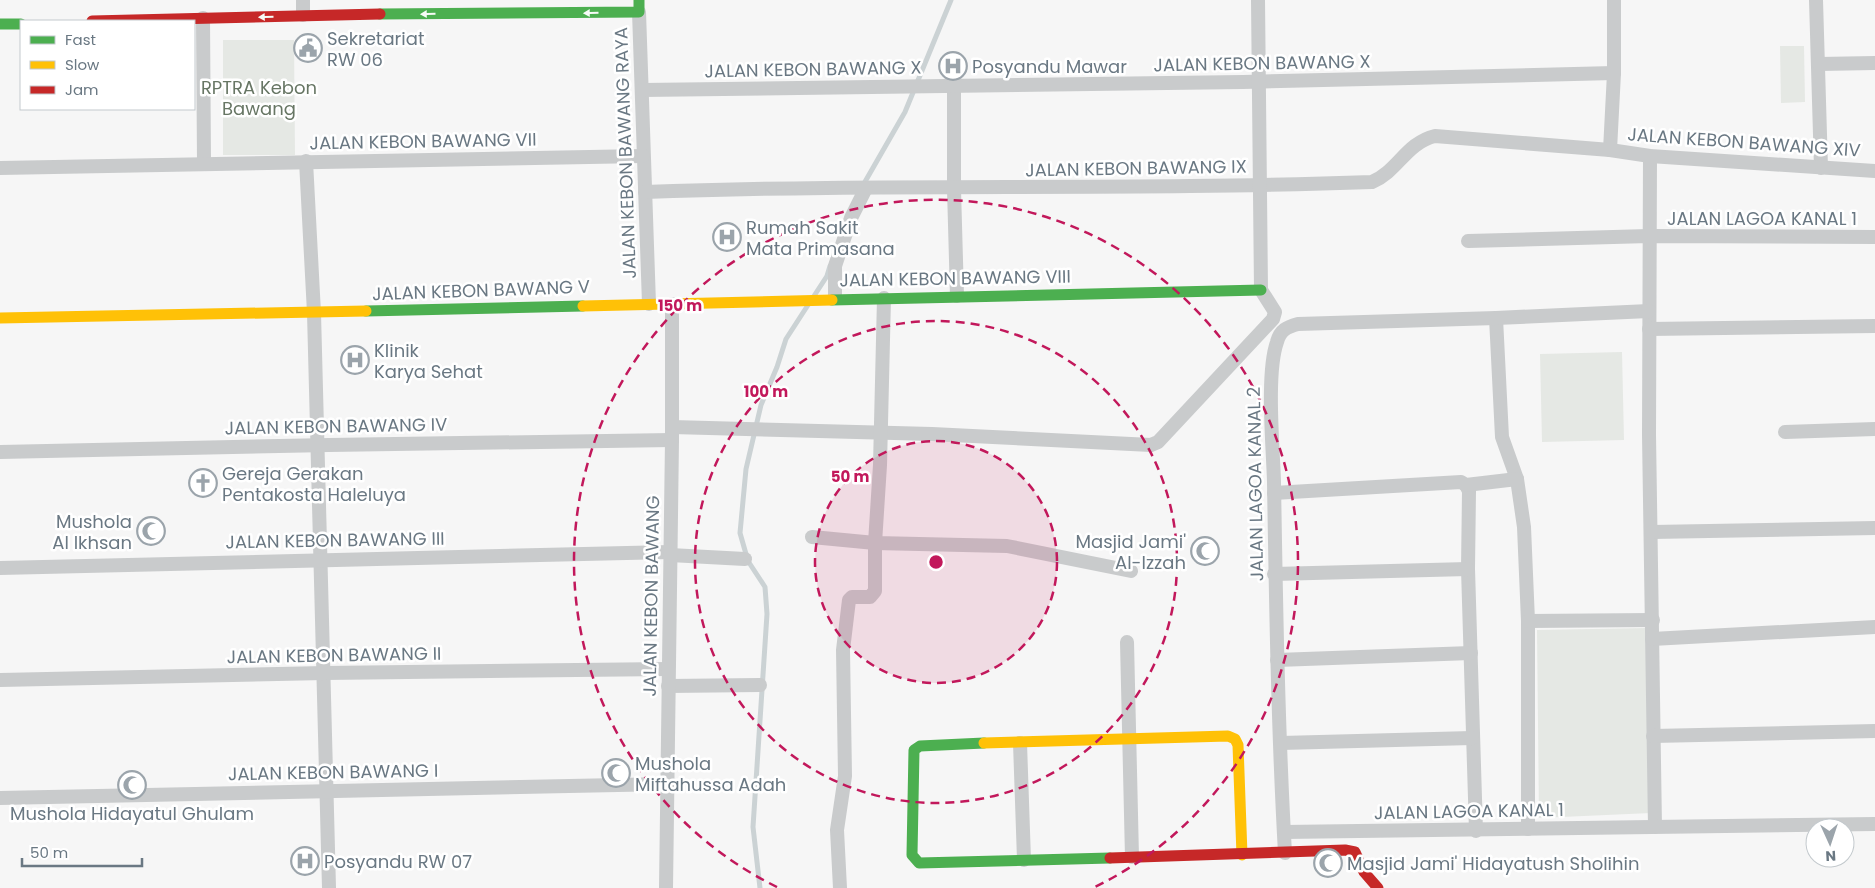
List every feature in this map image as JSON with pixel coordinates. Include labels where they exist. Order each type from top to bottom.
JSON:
[{"type":"street","points":[[303,0],[303,16]]},
{"type":"street","points":[[1258,0],[1261,290]]},
{"type":"street","points":[[1610,150],[1614,73],[1614,0]]},
{"type":"street","points":[[1816,0],[1821,168]]},
{"type":"street","points":[[129,20],[639,6]]},
{"type":"street","name":"JALAN KEBON BAWANG RAYA","points":[[639,6],[649,304]]},
{"type":"street","points":[[204,18],[204,163]]},
{"type":"street","points":[[0,24],[20,24]]},
{"type":"street","points":[[1819,64],[1875,63]]},
{"type":"street","name":"JALAN KEBON BAWANG X","points":[[642,90],[1260,82],[1614,73]]},
{"type":"street","points":[[954,87],[957,296]]},
{"type":"street","name":"JALAN KEBON BAWANG IX","points":[[645,192],[848,188],[954,189],[1261,186],[1372,182],[1380,178],[1421,139],[1435,136],[1610,150]]},
{"type":"street","name":"JALAN KEBON BAWANG XIV","points":[[1610,150],[1650,156],[1875,171]]},
{"type":"street","name":"JALAN KEBON BAWANG VII","points":[[0,168],[643,156]]},
{"type":"street","name":"JALAN LAGOA KANAL 1","points":[[1650,156],[1649,329],[1655,826]]},
{"type":"street","points":[[306,161],[314,314],[319,560],[325,673],[329,888]]},
{"type":"street","points":[[832,298],[835,266],[851,218],[866,188]]},
{"type":"street","points":[[1468,242],[1649,236]]},
{"type":"street","name":"JALAN LAGOA KANAL 1","points":[[1649,236],[1875,237]]},
{"type":"street","name":"JALAN KEBON BAWANG VIII","points":[[649,304],[832,298],[1261,290]]},
{"type":"street","name":"JALAN KEBON BAWANG IV","points":[[0,452],[317,445],[672,433],[748,428],[881,434],[932,434],[1151,445],[1158,442],[1273,319],[1273,306],[1261,290]]},
{"type":"street","points":[[840,888],[837,830],[845,776],[843,650],[849,600],[852,597],[870,597],[875,591],[884,298]]},
{"type":"street","name":"JALAN KEBON BAWANG V","points":[[0,318],[314,314],[649,304]]},
{"type":"street","name":"JALAN KEBON BAWANG","points":[[666,888],[672,304]]},
{"type":"street","name":"JALAN LAGOA KANAL 2","points":[[1285,853],[1274,574],[1272,376],[1276,343],[1280,333],[1286,328],[1298,324],[1649,311]]},
{"type":"street","points":[[1496,318],[1502,437],[1517,479],[1524,527],[1528,622],[1528,829]]},
{"type":"street","points":[[1649,329],[1875,326]]},
{"type":"street","points":[[1785,432],[1875,429]]},
{"type":"street","points":[[1466,485],[1517,479]]},
{"type":"street","points":[[1274,493],[1461,482],[1466,485],[1469,491],[1468,569],[1476,831]]},
{"type":"street","points":[[1652,532],[1875,528]]},
{"type":"street","points":[[812,537],[875,543],[1008,546],[1131,571]]},
{"type":"street","name":"JALAN KEBON BAWANG III","points":[[0,568],[670,554],[746,559]]},
{"type":"street","points":[[1274,574],[1468,569]]},
{"type":"street","points":[[1528,622],[1653,620]]},
{"type":"street","points":[[1652,639],[1875,627]]},
{"type":"street","points":[[1127,642],[1132,858]]},
{"type":"street","points":[[1278,660],[1471,653]]},
{"type":"street","name":"JALAN KEBON BAWANG II","points":[[0,680],[325,673],[668,670]]},
{"type":"street","points":[[668,686],[760,685]]},
{"type":"street","points":[[1653,736],[1875,731]]},
{"type":"street","points":[[1242,855],[1238,745],[1235,739],[1228,736],[920,746],[914,750],[912,855],[919,863],[1242,855],[1285,853],[1334,847],[1356,852],[1364,872],[1378,888]]},
{"type":"street","points":[[1281,742],[1472,738]]},
{"type":"street","points":[[1020,743],[1024,860]]},
{"type":"street","name":"JALAN KEBON BAWANG I","points":[[0,798],[667,784]]},
{"type":"street","name":"JALAN LAGOA KANAL 1","points":[[1284,832],[1476,831],[1655,826],[1875,824]]},
{"type":"green space","name":"RPTRA Kebon Bawang","points":[[223,40],[294,40],[295,155],[223,155]]},
{"type":"green space","points":[[1780,46],[1804,46],[1805,102],[1781,103]]},
{"type":"green space","points":[[1622,352],[1624,440],[1542,442],[1540,354]]},
{"type":"green space","points":[[1647,628],[1651,813],[1539,818],[1537,630]]},
{"type":"waterway","points":[[862,187],[905,112],[951,0]]},
{"type":"waterway","points":[[814,296],[827,276],[830,266]]},
{"type":"waterway","points":[[760,888],[753,827],[767,614],[765,587],[748,561],[740,533],[746,469],[761,405],[777,367],[786,339],[808,305]]},
{"type":"traffic: fast","points":[[380,14],[639,12],[639,0]]},
{"type":"traffic: fast","points":[[0,24],[20,24]]},
{"type":"traffic: fast","points":[[832,300],[1261,290]]},
{"type":"traffic: fast","points":[[366,311],[583,306]]},
{"type":"traffic: fast","points":[[984,743],[920,746],[914,750],[912,855],[919,863],[1110,858]]},
{"type":"traffic: slow","points":[[583,306],[832,300]]},
{"type":"traffic: slow","points":[[0,318],[366,311]]},
{"type":"traffic: slow","points":[[984,743],[1228,736],[1235,739],[1238,745],[1242,855]]},
{"type":"traffic: jam","points":[[133,20],[380,14]]},
{"type":"traffic: jam","points":[[1110,858],[1345,850],[1355,852],[1364,872],[1378,888]]},
{"type":"place","name":"Sekretariat RW 06","points":[[308,48]]},
{"type":"place","name":"Posyandu Mawar","points":[[953,66]]},
{"type":"place","name":"Rumah Sakit Mata Primasana","points":[[727,237]]},
{"type":"place","name":"Klinik Karya Sehat","points":[[355,360]]},
{"type":"place","name":"Gereja Gerakan Pentakosta Haleluya","points":[[203,483]]},
{"type":"place","name":"Mushola Al Ikhsan","points":[[151,531]]},
{"type":"place","name":"Masjid Jami' Al-Izzah","points":[[1205,551]]},
{"type":"place","name":"Mushola Miftahussa Adah","points":[[616,773]]},
{"type":"place","name":"Mushola Hidayatul Ghulam","points":[[132,785]]},
{"type":"place","name":"Posyandu RW 07","points":[[305,861]]},
{"type":"place","name":"Masjid Jami' Hidayatush Sholihin","points":[[1328,863]]}]
